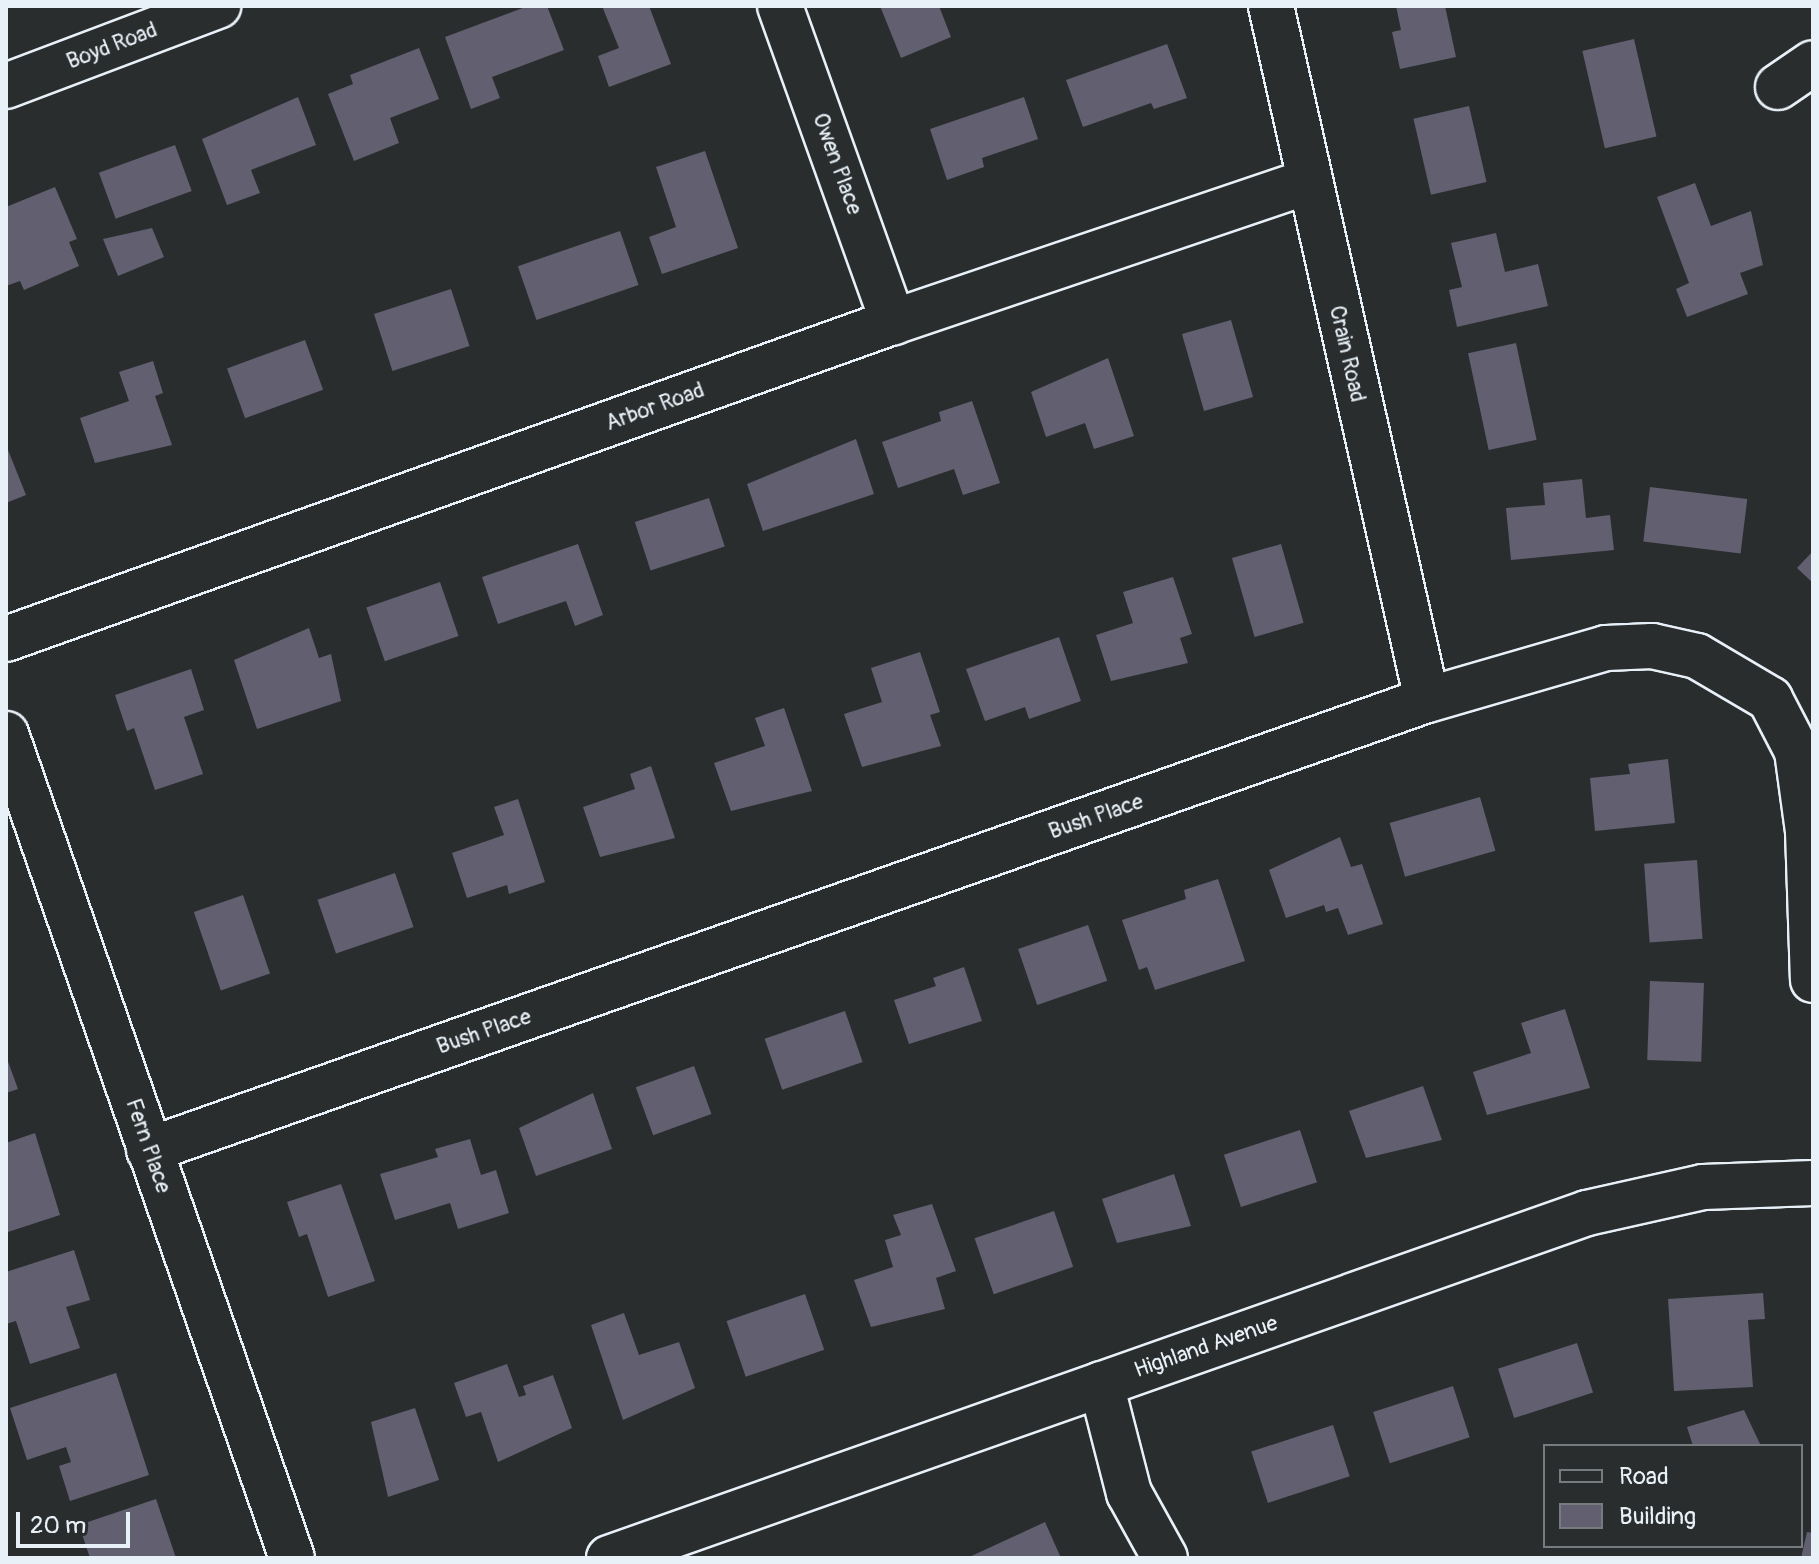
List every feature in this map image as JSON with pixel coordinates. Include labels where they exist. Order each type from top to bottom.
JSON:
[{"type":"street","name":"Boyd Road","points":[[6,86],[218,6]]},
{"type":"street","name":"Owen Place","points":[[780,6],[893,322]]},
{"type":"street","name":"Crain Road","points":[[1271,6],[1307,182],[1427,700]]},
{"type":"street","name":"Arbor Road","points":[[6,639],[893,322],[1307,182]]},
{"type":"street","name":"Bush Place","points":[[149,1150],[1427,700],[1606,648],[1652,646],[1697,656],[1736,674],[1770,699],[1797,751],[1808,831],[1813,980]]},
{"type":"street","name":"Fern Place","points":[[6,734],[292,1558]]},
{"type":"street","name":"Highland Avenue","points":[[609,1558],[1627,1201],[1742,1182],[1813,1183]]},
{"type":"street","points":[[1101,1384],[1129,1493],[1165,1558]]},
{"type":"building","points":[[528,6],[547,6],[564,50],[492,77],[500,98],[471,109],[445,37]]},
{"type":"building","points":[[602,6],[649,6],[671,64],[609,87],[598,56],[619,48]]},
{"type":"building","points":[[880,6],[939,6],[951,37],[901,58]]},
{"type":"building","points":[[1396,6],[1445,6],[1456,57],[1400,69],[1392,32],[1401,30]]},
{"type":"building","points":[[1634,39],[1656,136],[1605,148],[1582,51]]},
{"type":"building","points":[[1167,44],[1187,98],[1154,109],[1151,103],[1083,127],[1066,80]]},
{"type":"building","points":[[419,48],[439,99],[390,118],[399,143],[354,161],[328,94],[353,84],[350,75]]},
{"type":"building","points":[[298,97],[316,145],[251,170],[260,193],[227,205],[202,139]]},
{"type":"building","points":[[1024,97],[1038,139],[982,158],[984,167],[947,180],[930,129]]},
{"type":"building","points":[[1469,106],[1487,182],[1431,195],[1413,119]]},
{"type":"building","points":[[175,145],[192,191],[116,219],[99,173]]},
{"type":"building","points":[[705,151],[738,248],[662,274],[649,237],[676,227],[656,167]]},
{"type":"building","points":[[1695,183],[1711,226],[1751,211],[1763,265],[1740,273],[1748,294],[1687,317],[1676,289],[1689,283],[1657,197]]},
{"type":"building","points":[[55,187],[77,239],[69,242],[79,266],[24,290],[20,281],[6,286],[6,207]]},
{"type":"building","points":[[152,228],[164,257],[118,276],[103,239]]},
{"type":"building","points":[[620,231],[639,285],[536,320],[518,266]]},
{"type":"building","points":[[1496,233],[1505,272],[1538,264],[1548,306],[1457,327],[1449,290],[1462,287],[1451,243]]},
{"type":"building","points":[[451,289],[470,346],[393,371],[374,314]]},
{"type":"building","points":[[1231,320],[1253,397],[1204,411],[1182,334]]},
{"type":"building","points":[[305,340],[323,390],[245,418],[227,368]]},
{"type":"building","points":[[1516,343],[1537,440],[1489,450],[1468,353]]},
{"type":"building","points":[[1108,358],[1134,436],[1094,449],[1085,423],[1046,437],[1031,392]]},
{"type":"building","points":[[153,361],[163,393],[155,396],[172,445],[95,463],[80,418],[129,401],[119,372]]},
{"type":"building","points":[[972,401],[1000,483],[963,495],[954,469],[898,488],[882,442],[941,421],[939,412]]},
{"type":"building","points":[[856,439],[874,494],[763,531],[747,484]]},
{"type":"building","points":[[6,445],[26,495],[6,503]]},
{"type":"building","points":[[1582,479],[1586,518],[1610,515],[1614,550],[1511,560],[1506,508],[1545,505],[1543,483]]},
{"type":"building","points":[[1650,487],[1747,499],[1741,554],[1643,542]]},
{"type":"building","points":[[709,498],[725,547],[651,571],[635,522]]},
{"type":"building","points":[[578,544],[603,615],[575,626],[566,601],[498,624],[482,577]]},
{"type":"building","points":[[1281,544],[1304,623],[1255,637],[1232,558]]},
{"type":"building","points":[[1813,551],[1813,583],[1797,568]]},
{"type":"building","points":[[1173,577],[1192,634],[1180,638],[1188,663],[1111,681],[1096,635],[1133,623],[1123,592]]},
{"type":"building","points":[[440,582],[459,636],[385,661],[366,607]]},
{"type":"building","points":[[309,628],[319,658],[331,654],[341,701],[257,729],[234,660]]},
{"type":"building","points":[[1059,637],[1081,701],[1029,719],[1025,707],[985,721],[966,669]]},
{"type":"building","points":[[920,652],[940,712],[930,715],[941,746],[862,767],[844,714],[882,702],[871,668]]},
{"type":"building","points":[[191,669],[204,710],[184,717],[203,774],[155,790],[134,728],[127,731],[115,695]]},
{"type":"building","points":[[784,708],[812,791],[731,811],[714,763],[765,746],[755,718]]},
{"type":"building","points":[[1668,759],[1675,823],[1595,831],[1590,778],[1630,774],[1628,764]]},
{"type":"building","points":[[651,766],[675,838],[600,857],[583,807],[635,789],[630,774]]},
{"type":"building","points":[[1480,797],[1495,851],[1405,877],[1390,823]]},
{"type":"building","points":[[518,799],[545,882],[509,894],[507,885],[467,898],[452,853],[504,835],[494,807]]},
{"type":"building","points":[[1340,837],[1351,867],[1362,864],[1383,924],[1348,935],[1338,908],[1326,912],[1324,905],[1286,918],[1269,870]]},
{"type":"building","points":[[1697,860],[1703,939],[1650,943],[1644,864]]},
{"type":"building","points":[[395,873],[414,927],[336,954],[317,900]]},
{"type":"building","points":[[1218,879],[1245,961],[1155,990],[1147,967],[1139,970],[1122,920],[1186,899],[1184,890]]},
{"type":"building","points":[[243,895],[270,973],[221,990],[194,912]]},
{"type":"building","points":[[1088,925],[1107,981],[1037,1005],[1018,949]]},
{"type":"building","points":[[964,967],[982,1021],[909,1044],[894,1000],[936,986],[933,978]]},
{"type":"building","points":[[1650,981],[1704,983],[1701,1062],[1647,1060]]},
{"type":"building","points":[[1565,1009],[1590,1088],[1487,1115],[1473,1072],[1531,1053],[1521,1023]]},
{"type":"building","points":[[845,1011],[863,1062],[782,1090],[765,1039]]},
{"type":"building","points":[[6,1056],[18,1089],[6,1093]]},
{"type":"building","points":[[694,1066],[711,1114],[653,1135],[636,1087]]},
{"type":"building","points":[[1423,1086],[1442,1140],[1366,1158],[1349,1111]]},
{"type":"building","points":[[593,1093],[612,1149],[536,1176],[519,1128]]},
{"type":"building","points":[[1300,1130],[1317,1182],[1241,1207],[1224,1155]]},
{"type":"building","points":[[35,1133],[60,1215],[8,1232],[6,1143]]},
{"type":"building","points":[[470,1139],[481,1175],[496,1170],[509,1213],[458,1229],[450,1203],[395,1220],[380,1174],[438,1157],[435,1149]]},
{"type":"building","points":[[1174,1174],[1191,1226],[1117,1243],[1102,1199]]},
{"type":"building","points":[[341,1184],[375,1281],[328,1297],[307,1234],[299,1237],[287,1202]]},
{"type":"building","points":[[932,1204],[956,1271],[936,1278],[945,1309],[871,1327],[854,1280],[893,1267],[885,1240],[901,1235],[893,1215]]},
{"type":"building","points":[[1054,1211],[1073,1267],[994,1294],[975,1238]]},
{"type":"building","points":[[74,1250],[90,1300],[66,1307],[80,1348],[30,1364],[16,1321],[6,1324],[6,1272]]},
{"type":"building","points":[[1763,1293],[1765,1319],[1748,1320],[1753,1387],[1674,1391],[1668,1299]]},
{"type":"building","points":[[805,1294],[824,1350],[746,1377],[727,1321]]},
{"type":"building","points":[[624,1313],[639,1355],[679,1342],[695,1388],[623,1420],[591,1325]]},
{"type":"building","points":[[1577,1343],[1593,1392],[1514,1418],[1498,1369]]},
{"type":"building","points":[[507,1364],[519,1397],[526,1395],[523,1386],[553,1375],[572,1428],[498,1462],[481,1412],[466,1417],[454,1383]]},
{"type":"building","points":[[116,1373],[149,1475],[70,1501],[59,1466],[71,1462],[66,1447],[27,1460],[10,1408]]},
{"type":"building","points":[[1453,1386],[1470,1437],[1390,1463],[1373,1412]]},
{"type":"building","points":[[415,1408],[439,1480],[388,1497],[371,1422]]},
{"type":"building","points":[[1744,1410],[1760,1444],[1692,1444],[1687,1427]]},
{"type":"building","points":[[1333,1425],[1350,1476],[1268,1503],[1251,1452]]},
{"type":"building","points":[[156,1499],[176,1558],[90,1558],[79,1525]]},
{"type":"building","points":[[1045,1522],[1061,1558],[967,1558]]},
{"type":"building","points":[[1807,1532],[1813,1533],[1813,1558],[1801,1558]]}]
